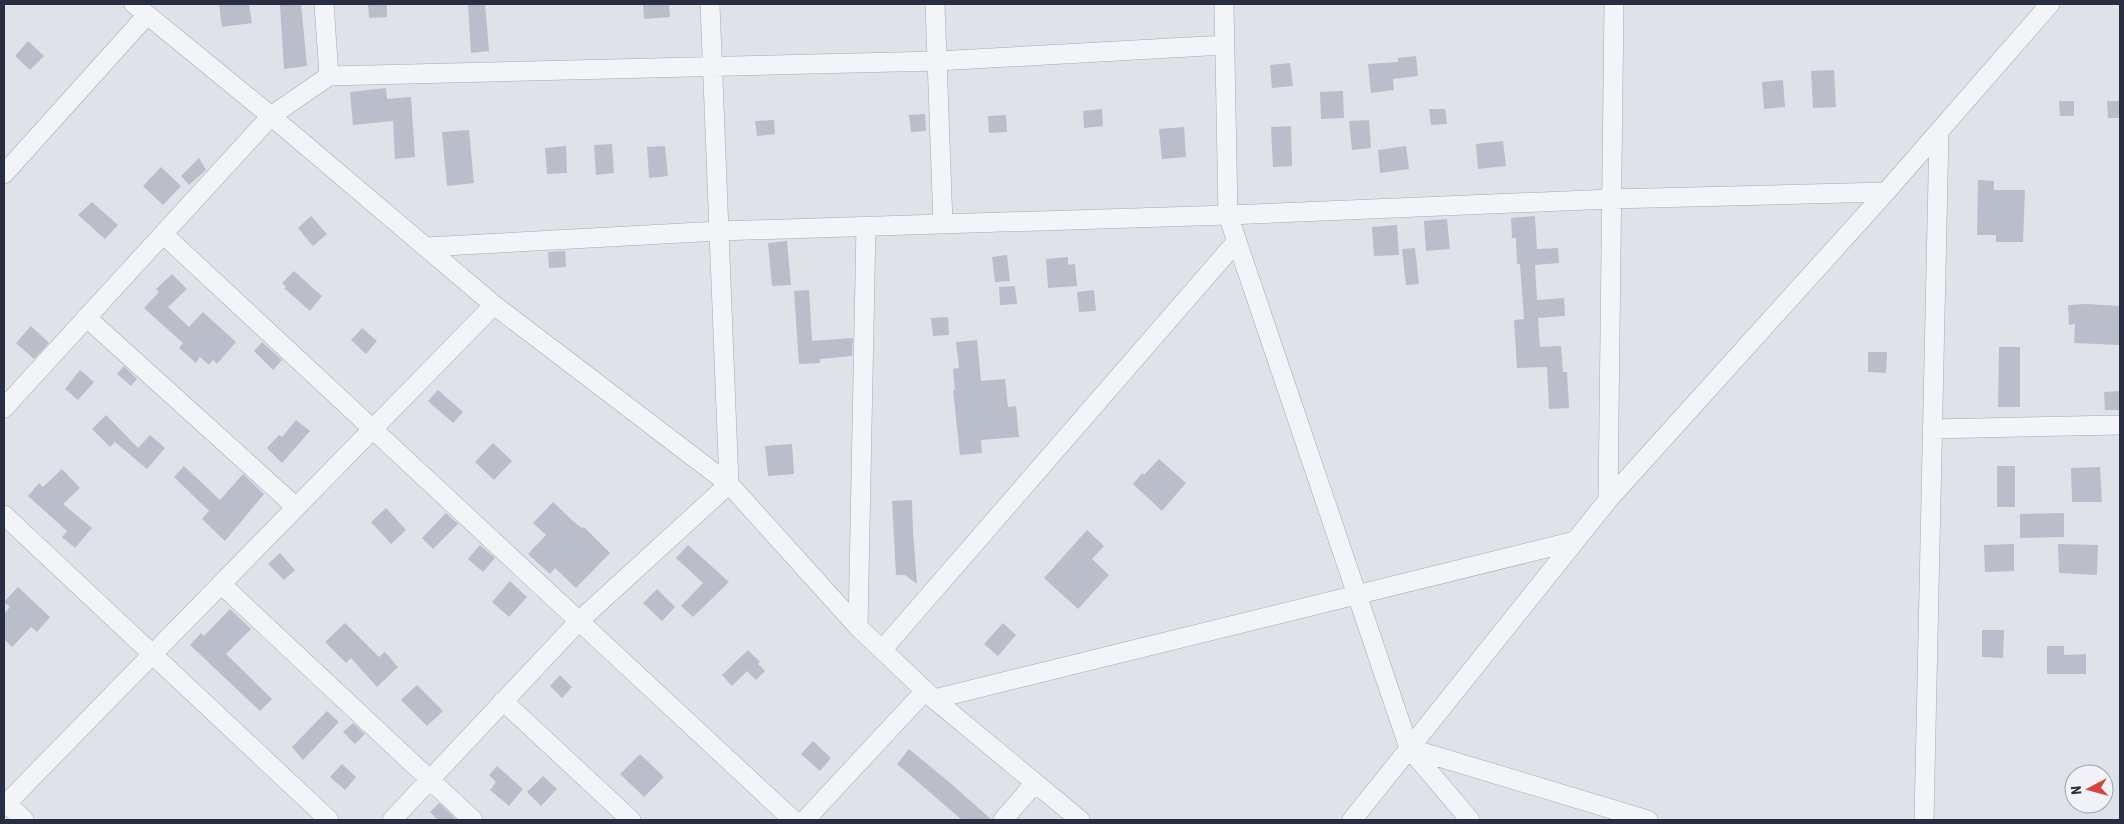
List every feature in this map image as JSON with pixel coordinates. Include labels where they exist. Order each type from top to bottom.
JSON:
[{"type":"street","points":[[324,4],[329,76]]},
{"type":"street","points":[[392,820],[579,621],[729,484],[710,4]]},
{"type":"street","points":[[935,4],[943,224]]},
{"type":"street","points":[[1224,4],[1228,215],[1409,748],[1470,820]]},
{"type":"street","points":[[1608,500],[1614,4]]},
{"type":"street","points":[[1352,820],[1608,500],[1886,192],[2050,4]]},
{"type":"street","points":[[4,174],[140,10],[271,116],[494,305],[729,484],[858,627],[882,650],[930,695],[1080,820]]},
{"type":"street","points":[[4,408],[271,116],[329,76],[937,61],[1225,45]]},
{"type":"street","points":[[1924,820],[1939,131]]},
{"type":"street","points":[[426,247],[719,231],[1228,215],[1611,199],[1886,192]]},
{"type":"street","points":[[858,627],[866,227]]},
{"type":"street","points":[[162,234],[793,820]]},
{"type":"street","points":[[882,650],[1237,241]]},
{"type":"street","points":[[24,820],[5,803],[494,305]]},
{"type":"street","points":[[86,318],[296,507]]},
{"type":"street","points":[[1932,429],[2120,425]]},
{"type":"street","points":[[4,515],[328,820]]},
{"type":"street","points":[[805,820],[930,695],[1358,595],[1575,541]]},
{"type":"street","points":[[221,584],[473,820]]},
{"type":"street","points":[[504,701],[631,820]]},
{"type":"street","points":[[1409,748],[1648,820]]},
{"type":"street","points":[[1003,820],[1036,783]]},
{"type":"building","points":[[249,4],[252,23],[222,27],[219,5]]},
{"type":"building","points":[[280,4],[301,4],[307,66],[284,69]]},
{"type":"building","points":[[368,4],[387,4],[387,17],[369,18]]},
{"type":"building","points":[[468,4],[485,4],[489,51],[471,53]]},
{"type":"building","points":[[643,4],[669,4],[670,17],[644,19]]},
{"type":"building","points":[[28,41],[44,56],[30,70],[15,56]]},
{"type":"building","points":[[1416,56],[1418,76],[1393,79],[1394,90],[1371,93],[1368,64],[1398,62],[1398,58]]},
{"type":"building","points":[[1290,63],[1293,86],[1272,88],[1270,65]]},
{"type":"building","points":[[1834,70],[1836,107],[1813,108],[1811,71]]},
{"type":"building","points":[[1783,80],[1785,107],[1764,109],[1762,82]]},
{"type":"building","points":[[386,88],[387,99],[411,97],[415,157],[395,159],[393,121],[353,125],[350,92]]},
{"type":"building","points":[[1343,91],[1344,118],[1321,119],[1320,92]]},
{"type":"building","points":[[2059,101],[2074,101],[2074,116],[2060,116]]},
{"type":"building","points":[[2107,101],[2120,101],[2120,118],[2108,118]]},
{"type":"building","points":[[1102,109],[1103,126],[1084,128],[1083,111]]},
{"type":"building","points":[[1429,109],[1445,109],[1447,124],[1431,125]]},
{"type":"building","points":[[925,114],[926,131],[911,132],[909,115]]},
{"type":"building","points":[[1006,115],[1007,132],[989,133],[988,116]]},
{"type":"building","points":[[774,120],[775,134],[757,136],[755,121]]},
{"type":"building","points":[[1369,120],[1371,148],[1352,150],[1349,121]]},
{"type":"building","points":[[1291,126],[1292,166],[1273,167],[1271,127]]},
{"type":"building","points":[[1184,127],[1186,157],[1162,159],[1159,129]]},
{"type":"building","points":[[469,130],[474,183],[447,186],[442,132]]},
{"type":"building","points":[[1503,141],[1506,166],[1478,169],[1476,144]]},
{"type":"building","points":[[612,144],[614,173],[596,175],[594,145]]},
{"type":"building","points":[[566,146],[567,173],[547,174],[545,148]]},
{"type":"building","points":[[665,146],[668,176],[649,178],[647,147]]},
{"type":"building","points":[[1406,146],[1409,169],[1380,173],[1378,150]]},
{"type":"building","points":[[199,158],[206,170],[189,185],[181,176]]},
{"type":"building","points":[[161,167],[181,186],[163,205],[143,186]]},
{"type":"building","points":[[1978,180],[1994,181],[1994,190],[2025,190],[2023,242],[1996,242],[1996,235],[1977,235]]},
{"type":"building","points":[[92,202],[118,225],[105,239],[78,215]]},
{"type":"building","points":[[311,216],[327,234],[313,246],[298,228]]},
{"type":"building","points":[[1535,216],[1537,249],[1558,248],[1559,263],[1535,265],[1537,300],[1564,298],[1565,316],[1538,318],[1540,347],[1561,346],[1563,372],[1567,372],[1569,408],[1549,409],[1547,367],[1517,368],[1514,320],[1524,319],[1520,264],[1517,264],[1516,238],[1512,238],[1511,218]]},
{"type":"building","points":[[1447,219],[1450,249],[1426,251],[1424,221]]},
{"type":"building","points":[[1397,225],[1399,255],[1374,256],[1372,227]]},
{"type":"building","points":[[787,241],[791,285],[772,286],[768,243]]},
{"type":"building","points":[[1415,248],[1419,284],[1406,285],[1402,249]]},
{"type":"building","points":[[565,251],[566,267],[549,268],[548,252]]},
{"type":"building","points":[[1007,255],[1010,281],[995,282],[992,257]]},
{"type":"building","points":[[1068,257],[1068,265],[1075,264],[1077,286],[1048,288],[1046,259]]},
{"type":"building","points":[[294,271],[322,296],[310,311],[284,288],[286,287],[282,283]]},
{"type":"building","points":[[172,274],[187,289],[168,307],[189,327],[203,312],[236,342],[217,364],[213,360],[209,365],[200,357],[196,363],[179,348],[183,343],[144,308],[159,292],[156,289]]},
{"type":"building","points":[[1015,286],[1017,304],[1000,305],[999,287]]},
{"type":"building","points":[[809,290],[812,341],[853,338],[852,356],[820,359],[820,363],[799,364],[794,291]]},
{"type":"building","points":[[1094,290],[1096,311],[1079,312],[1077,292]]},
{"type":"building","points":[[2068,305],[2120,306],[2120,345],[2074,343],[2075,324],[2069,325]]},
{"type":"building","points":[[948,317],[949,335],[933,336],[931,318]]},
{"type":"building","points":[[31,326],[49,343],[34,359],[16,343]]},
{"type":"building","points":[[362,328],[377,341],[366,354],[351,340]]},
{"type":"building","points":[[977,340],[981,381],[1005,379],[1008,407],[1016,406],[1019,437],[981,440],[982,453],[960,455],[953,390],[955,390],[953,369],[959,368],[956,342]]},
{"type":"building","points":[[262,342],[282,360],[273,370],[254,351]]},
{"type":"building","points":[[1999,347],[2020,347],[2020,407],[1998,407]]},
{"type":"building","points":[[1868,352],[1887,352],[1886,373],[1868,372]]},
{"type":"building","points":[[124,366],[137,379],[131,386],[117,374]]},
{"type":"building","points":[[80,370],[94,382],[78,400],[65,389]]},
{"type":"building","points":[[438,390],[463,412],[453,423],[428,401]]},
{"type":"building","points":[[2120,391],[2120,410],[2105,410],[2104,392]]},
{"type":"building","points":[[106,415],[138,448],[150,435],[165,448],[147,469],[115,442],[110,447],[92,429]]},
{"type":"building","points":[[296,420],[310,431],[282,463],[267,448],[279,435],[282,437]]},
{"type":"building","points":[[493,443],[512,461],[494,480],[475,462]]},
{"type":"building","points":[[792,444],[794,474],[768,476],[765,446]]},
{"type":"building","points":[[1159,459],[1186,483],[1162,511],[1133,484],[1142,473],[1144,475]]},
{"type":"building","points":[[184,466],[220,500],[243,474],[264,494],[225,541],[202,519],[209,511],[174,477]]},
{"type":"building","points":[[1997,466],[2015,466],[2015,507],[1997,507]]},
{"type":"building","points":[[2100,467],[2102,502],[2072,502],[2071,468]]},
{"type":"building","points":[[62,469],[80,488],[63,504],[92,528],[75,548],[62,537],[67,531],[28,496],[39,483],[43,487]]},
{"type":"building","points":[[912,500],[917,584],[905,575],[896,575],[892,501]]},
{"type":"building","points":[[553,502],[574,522],[582,528],[584,527],[610,553],[576,588],[555,568],[550,574],[528,554],[546,535],[533,523]]},
{"type":"building","points":[[386,508],[406,530],[391,544],[371,522]]},
{"type":"building","points":[[446,513],[458,524],[433,549],[422,538]]},
{"type":"building","points":[[2064,513],[2064,537],[2020,538],[2020,514]]},
{"type":"building","points":[[1087,530],[1104,546],[1092,559],[1109,575],[1078,609],[1044,578]]},
{"type":"building","points":[[2014,544],[2014,571],[1985,572],[1984,545]]},
{"type":"building","points":[[2058,544],[2098,545],[2097,575],[2059,573]]},
{"type":"building","points":[[480,545],[495,558],[483,572],[468,559]]},
{"type":"building","points":[[688,545],[729,582],[693,617],[681,606],[703,583],[676,558]]},
{"type":"building","points":[[280,553],[295,570],[284,580],[268,564]]},
{"type":"building","points":[[510,581],[527,597],[509,617],[492,602]]},
{"type":"building","points":[[18,587],[50,617],[37,632],[31,627],[12,647],[4,639],[4,614],[10,607],[4,602]]},
{"type":"building","points":[[657,589],[675,607],[662,621],[643,603]]},
{"type":"building","points":[[230,609],[251,629],[226,654],[272,699],[260,711],[190,645],[201,633],[204,636]]},
{"type":"building","points":[[345,623],[379,657],[385,652],[398,667],[377,687],[351,658],[346,663],[325,642]]},
{"type":"building","points":[[1003,623],[1016,635],[998,656],[984,644]]},
{"type":"building","points":[[1982,630],[2004,630],[2003,658],[1982,657]]},
{"type":"building","points":[[2047,646],[2064,646],[2064,655],[2086,654],[2086,674],[2047,674]]},
{"type":"building","points":[[748,650],[760,662],[758,664],[765,671],[756,680],[747,671],[732,686],[722,675]]},
{"type":"building","points":[[560,675],[572,687],[562,698],[550,686]]},
{"type":"building","points":[[417,685],[443,711],[427,726],[401,700]]},
{"type":"building","points":[[327,711],[339,722],[303,760],[292,747]]},
{"type":"building","points":[[353,723],[365,734],[355,744],[343,732]]},
{"type":"building","points":[[813,741],[831,758],[820,771],[801,754]]},
{"type":"building","points":[[909,749],[992,820],[962,820],[897,764]]},
{"type":"building","points":[[640,754],[664,777],[644,797],[620,774]]},
{"type":"building","points":[[342,764],[356,777],[345,790],[330,777]]},
{"type":"building","points":[[497,766],[523,789],[509,806],[490,790],[496,782],[489,775]]},
{"type":"building","points":[[543,776],[557,789],[541,806],[527,792]]},
{"type":"building","points":[[439,803],[457,820],[438,820],[430,812]]}]
